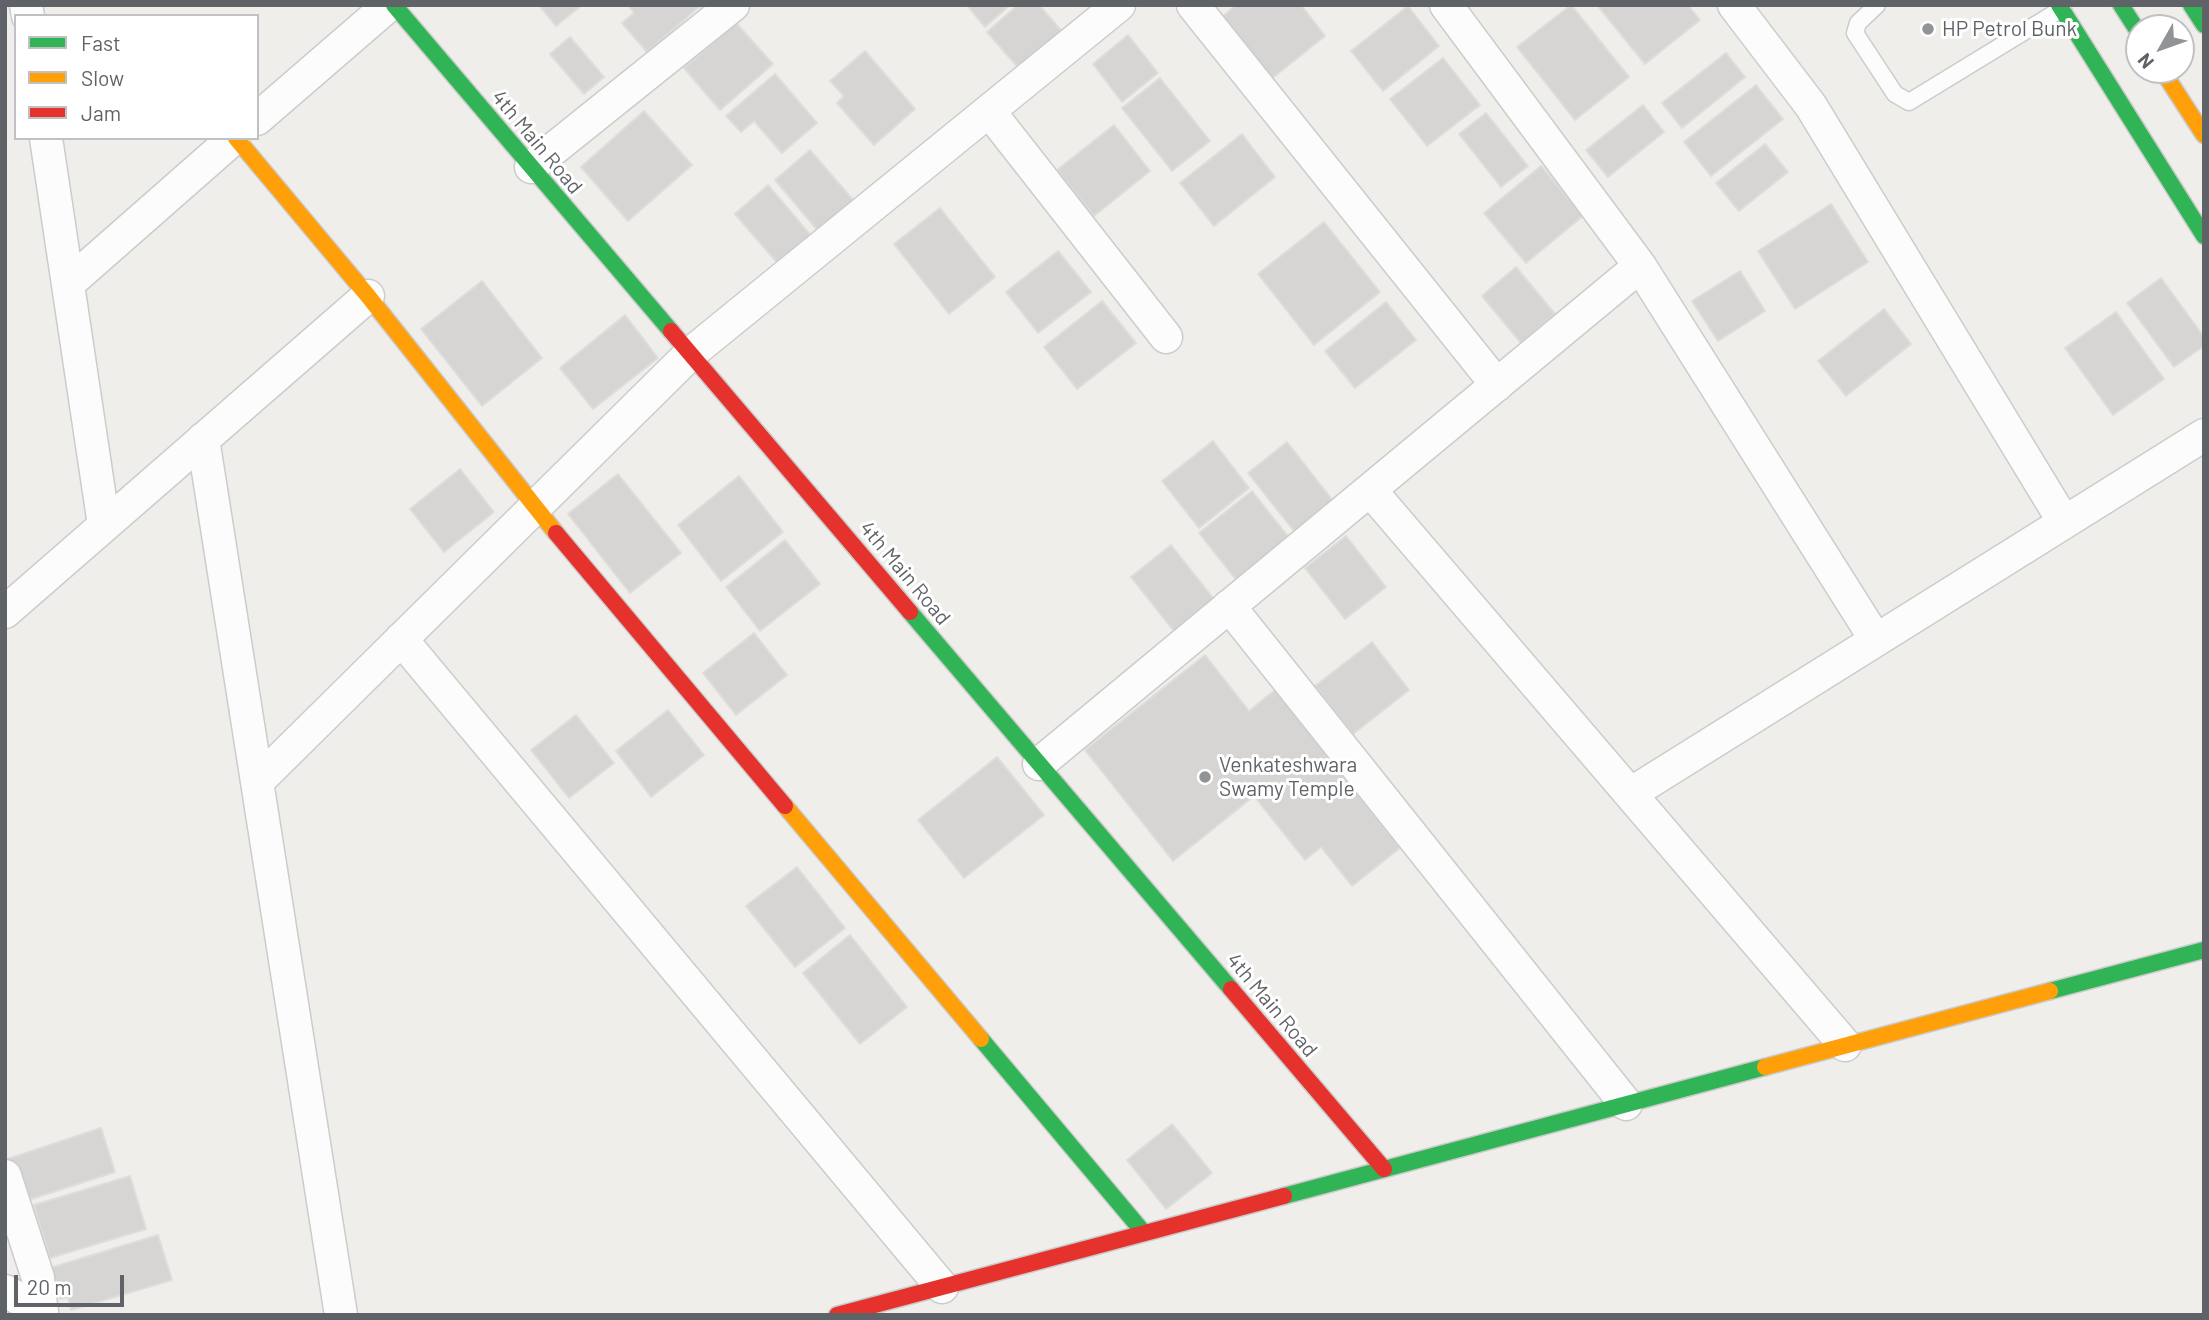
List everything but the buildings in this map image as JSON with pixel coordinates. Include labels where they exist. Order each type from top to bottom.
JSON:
[{"type":"main road","name":"4th Main Road","points":[[391,5],[1384,1169]]},
{"type":"main road","points":[[2191,5],[2204,25]]},
{"type":"main road","points":[[2063,6],[2204,236]]},
{"type":"main road","points":[[2171,84],[2204,135]]},
{"type":"main road","points":[[237,140],[368,296],[535,508],[1144,1233]]},
{"type":"main road","points":[[837,1315],[2204,950]]},
{"type":"street","points":[[259,117],[391,5]]},
{"type":"street","points":[[531,167],[733,5]]},
{"type":"street","points":[[257,782],[690,354],[1119,5]]},
{"type":"street","points":[[1193,5],[1497,385]]},
{"type":"street","points":[[1446,5],[1640,266],[1876,640]]},
{"type":"street","points":[[1734,5],[1811,106],[2064,522]]},
{"type":"street","points":[[989,111],[1166,337]]},
{"type":"street","points":[[46,140],[104,525]]},
{"type":"street","points":[[69,283],[233,140]]},
{"type":"street","points":[[1040,764],[1640,266]]},
{"type":"street","points":[[5,612],[368,296]]},
{"type":"street","points":[[1630,794],[2204,435]]},
{"type":"street","points":[[203,439],[341,1315]]},
{"type":"street","points":[[1370,490],[1845,1045]]},
{"type":"street","points":[[1229,606],[1626,1104]]},
{"type":"street","points":[[401,639],[942,1287]]},
{"type":"street","points":[[5,1176],[38,1278],[42,1313]]},
{"type":"street","points":[[5,1291],[42,1313]]},
{"type":"lane","points":[[1877,5],[1858,23],[1855,33],[1895,94],[1909,102],[2063,6]]},
{"type":"traffic: fast","points":[[394,5],[671,331]]},
{"type":"traffic: fast","points":[[2059,5],[2204,236]]},
{"type":"traffic: fast","points":[[2121,5],[2127,14]]},
{"type":"traffic: fast","points":[[2191,5],[2204,25]]},
{"type":"traffic: fast","points":[[910,612],[1231,989]]},
{"type":"traffic: fast","points":[[2050,991],[2204,950]]},
{"type":"traffic: fast","points":[[981,1039],[1144,1233]]},
{"type":"traffic: fast","points":[[1284,1196],[1765,1067]]},
{"type":"traffic: slow","points":[[2171,84],[2204,135]]},
{"type":"traffic: slow","points":[[238,140],[368,296],[556,533]]},
{"type":"traffic: slow","points":[[785,806],[981,1039]]},
{"type":"traffic: slow","points":[[1765,1067],[2050,991]]},
{"type":"traffic: jam","points":[[671,331],[910,612]]},
{"type":"traffic: jam","points":[[556,533],[785,806]]},
{"type":"traffic: jam","points":[[1231,989],[1384,1169]]},
{"type":"traffic: jam","points":[[837,1315],[1284,1196]]},
{"type":"place","name":"HP Petrol Bunk","points":[[1928,29]]},
{"type":"place","name":"Venkateshwara Swamy Temple","points":[[1205,777]]}]
